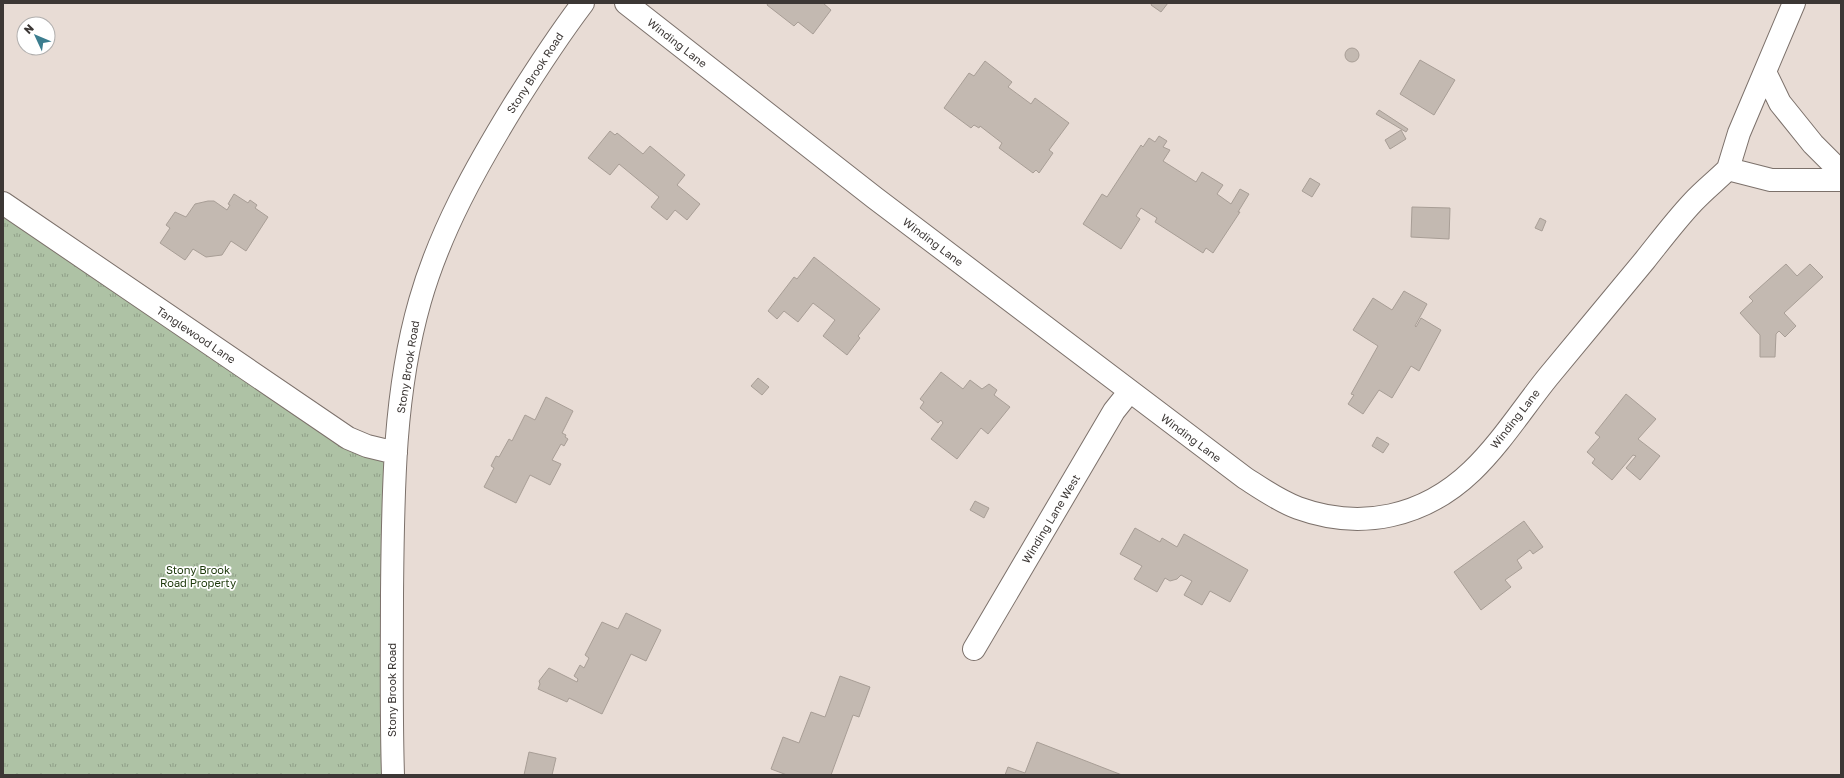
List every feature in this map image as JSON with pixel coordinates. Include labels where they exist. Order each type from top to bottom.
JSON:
[{"type":"street","name":"Stony Brook Road","points":[[393,775],[393,569],[396,452],[406,364],[420,301],[440,244],[457,205],[504,122],[565,27],[583,3]]},
{"type":"street","name":"Winding Lane","points":[[626,3],[875,198],[1245,478],[1270,494],[1298,508],[1337,517],[1370,519],[1389,516],[1416,508],[1437,498],[1458,484],[1474,470],[1693,202],[1728,169]]},
{"type":"street","points":[[1794,3],[1739,133],[1728,169],[1772,180],[1841,180]]},
{"type":"street","points":[[1765,72],[1780,103],[1813,144],[1841,172]]},
{"type":"street","name":"Tanglewood Lane","points":[[3,203],[348,438],[367,446],[396,452]]},
{"type":"street","name":"Winding Lane West","points":[[974,649],[1114,412],[1130,391]]},
{"type":"green space","name":"Stony Brook Road Property","points":[[3,194],[393,462],[396,775],[3,775]]},
{"type":"building","points":[[768,3],[823,3],[831,10],[813,34],[798,22],[794,26],[767,5]]},
{"type":"building","points":[[1152,3],[1168,3],[1161,12],[1151,5]]},
{"type":"building","points":[[1349,48],[1355,48],[1359,52],[1359,58],[1355,62],[1349,62],[1345,58],[1345,52]]},
{"type":"building","points":[[1420,60],[1455,80],[1434,115],[1400,94]]},
{"type":"building","points":[[985,61],[1012,82],[1008,87],[1031,104],[1035,98],[1069,123],[1049,150],[1053,153],[1039,173],[1036,170],[1033,173],[999,148],[1002,143],[980,126],[979,128],[974,125],[971,128],[944,108],[969,73],[974,76]]},
{"type":"building","points":[[1379,110],[1408,129],[1406,132],[1376,114]]},
{"type":"building","points":[[1401,130],[1406,139],[1390,149],[1385,140]]},
{"type":"building","points":[[610,131],[615,135],[617,133],[643,154],[650,146],[685,175],[677,185],[700,204],[687,220],[675,210],[667,220],[651,207],[659,197],[619,164],[610,175],[588,158]]},
{"type":"building","points":[[1159,136],[1167,141],[1163,147],[1170,150],[1163,161],[1196,182],[1202,172],[1223,185],[1217,194],[1231,204],[1240,189],[1249,194],[1238,212],[1240,212],[1213,253],[1206,248],[1203,253],[1155,222],[1157,218],[1141,208],[1136,216],[1140,219],[1121,249],[1083,224],[1102,194],[1107,197],[1141,145],[1143,147],[1149,138],[1155,142]]},
{"type":"building","points":[[1310,178],[1320,184],[1312,197],[1302,191]]},
{"type":"building","points":[[234,194],[248,203],[250,200],[257,205],[255,208],[268,217],[246,251],[231,241],[222,255],[206,257],[193,249],[185,260],[160,243],[170,228],[166,225],[175,212],[186,217],[195,204],[208,201],[214,201],[227,210],[230,205],[228,204]]},
{"type":"building","points":[[1412,207],[1450,208],[1449,239],[1411,237]]},
{"type":"building","points":[[1540,218],[1546,221],[1542,231],[1535,228]]},
{"type":"building","points":[[814,257],[880,309],[858,336],[860,338],[847,355],[823,336],[835,320],[813,303],[798,322],[784,311],[777,319],[768,311],[794,277],[797,279]]},
{"type":"building","points":[[1786,264],[1797,276],[1810,264],[1823,277],[1784,313],[1796,326],[1785,337],[1779,331],[1776,334],[1775,357],[1760,357],[1760,335],[1740,313],[1753,301],[1749,297]]},
{"type":"building","points":[[1404,291],[1427,304],[1415,326],[1416,327],[1421,318],[1441,330],[1419,371],[1411,366],[1392,398],[1379,390],[1363,414],[1348,404],[1354,395],[1351,394],[1378,346],[1353,330],[1373,298],[1392,310]]},
{"type":"building","points":[[941,372],[963,389],[970,380],[982,389],[989,384],[997,390],[994,395],[1010,407],[988,434],[981,428],[957,459],[931,439],[943,423],[941,420],[938,423],[920,408],[924,402],[920,399]]},
{"type":"building","points":[[758,378],[769,387],[762,395],[751,386]]},
{"type":"building","points":[[1626,394],[1656,419],[1638,439],[1660,456],[1640,480],[1626,468],[1636,456],[1633,455],[1612,480],[1592,463],[1595,459],[1587,452],[1600,437],[1595,433]]},
{"type":"building","points":[[546,397],[573,411],[562,433],[566,435],[565,437],[568,439],[564,446],[561,444],[552,460],[561,464],[550,485],[530,475],[516,503],[484,487],[494,468],[491,466],[496,456],[499,457],[509,439],[512,441],[525,415],[535,420]]},
{"type":"building","points":[[1377,437],[1389,444],[1383,453],[1372,446]]},
{"type":"building","points":[[975,501],[989,508],[984,518],[970,510]]},
{"type":"building","points":[[1524,521],[1543,547],[1533,554],[1530,550],[1517,560],[1522,568],[1505,580],[1511,587],[1481,610],[1454,572]]},
{"type":"building","points":[[1135,528],[1160,542],[1162,538],[1177,547],[1184,534],[1248,570],[1230,602],[1210,591],[1202,605],[1184,595],[1192,581],[1181,575],[1177,579],[1170,581],[1165,578],[1157,592],[1134,579],[1142,566],[1120,554]]},
{"type":"building","points":[[626,613],[661,630],[646,661],[631,654],[602,714],[569,698],[567,702],[538,689],[540,684],[539,681],[549,668],[577,682],[578,679],[574,676],[580,665],[584,668],[589,658],[585,655],[602,622],[618,629]]},
{"type":"building","points":[[840,676],[870,687],[859,717],[853,715],[831,775],[787,775],[771,769],[783,737],[799,743],[811,712],[825,717]]},
{"type":"building","points":[[1037,742],[1122,775],[1005,775],[1008,767],[1025,773]]},
{"type":"building","points":[[529,752],[556,758],[552,775],[524,775]]}]
